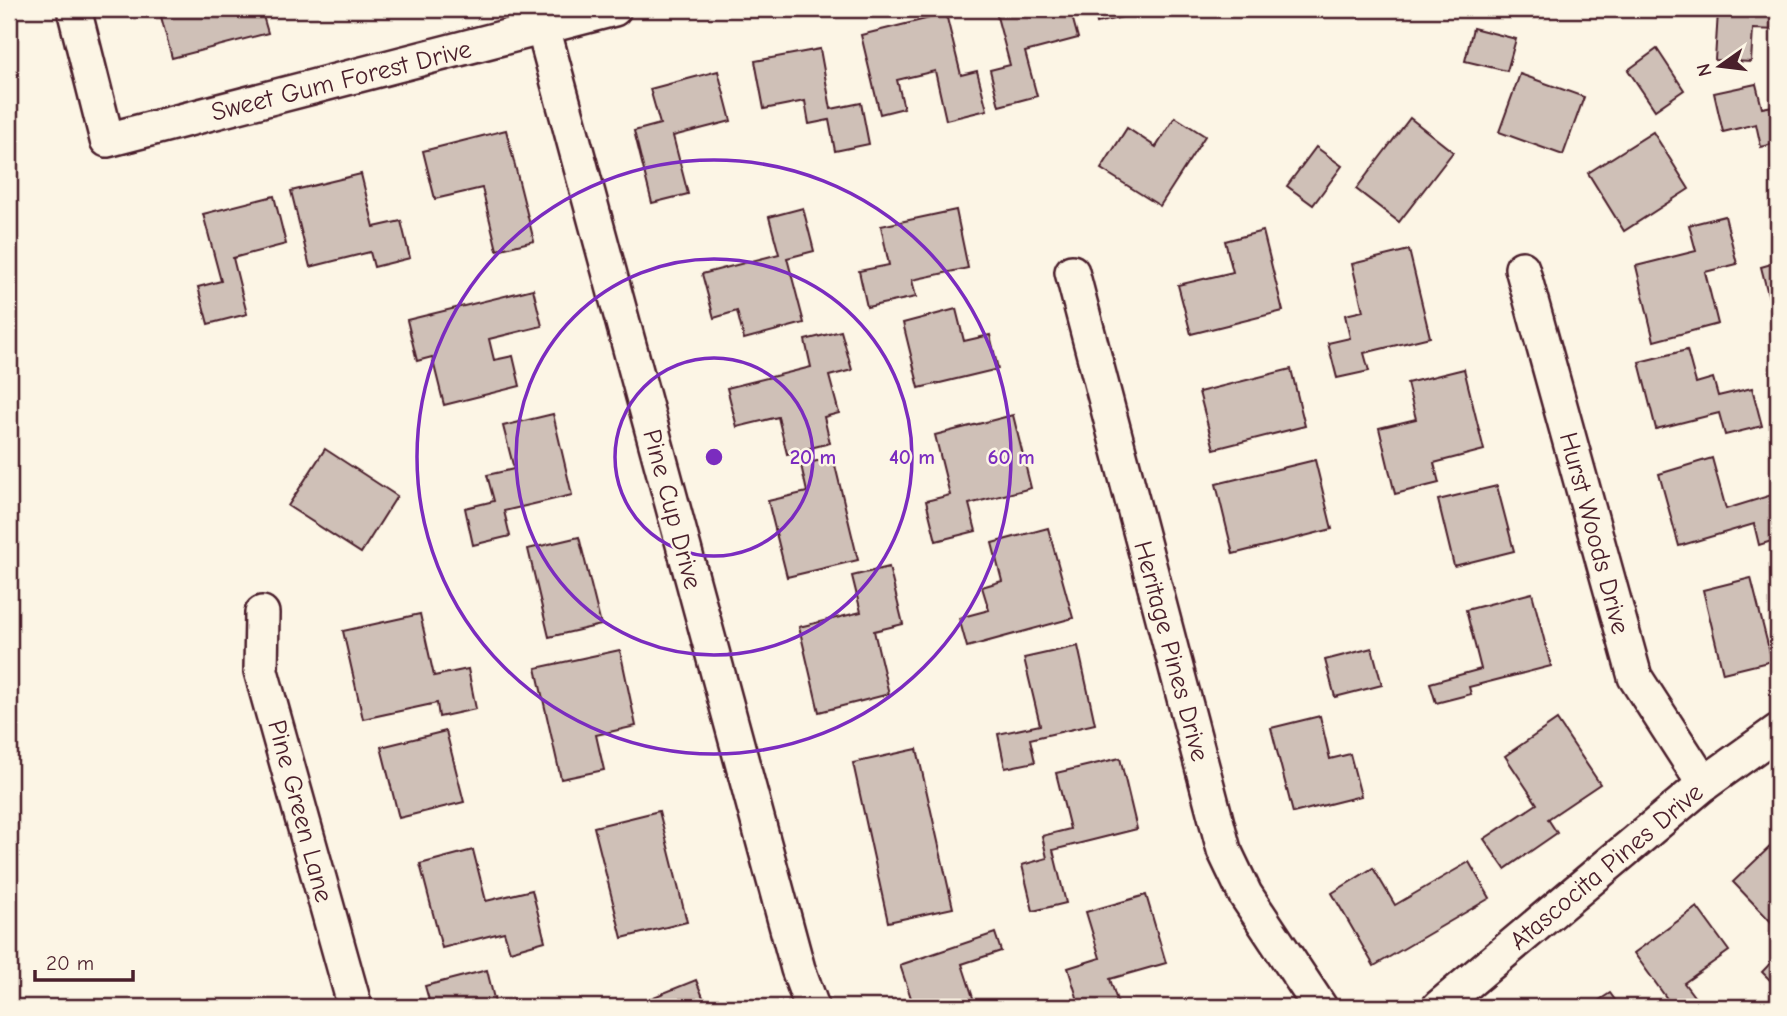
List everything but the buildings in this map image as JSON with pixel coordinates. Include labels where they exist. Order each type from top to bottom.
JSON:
[{"type":"street","name":"Sweet Gum Forest Drive","points":[[74,9],[107,139],[541,18],[614,9]]},
{"type":"street","name":"Pine Cup Drive","points":[[541,18],[798,969],[812,1007]]},
{"type":"street","name":"Hurst Woods Drive","points":[[1522,268],[1635,677],[1704,784]]},
{"type":"street","name":"Heritage Pines Drive","points":[[1072,272],[1224,850],[1245,894],[1320,1007]]},
{"type":"street","name":"Pine Green Lane","points":[[262,613],[261,671],[355,1007]]},
{"type":"street","name":"Atascocita Pines Drive","points":[[1439,1007],[1704,784],[1778,730]]}]
